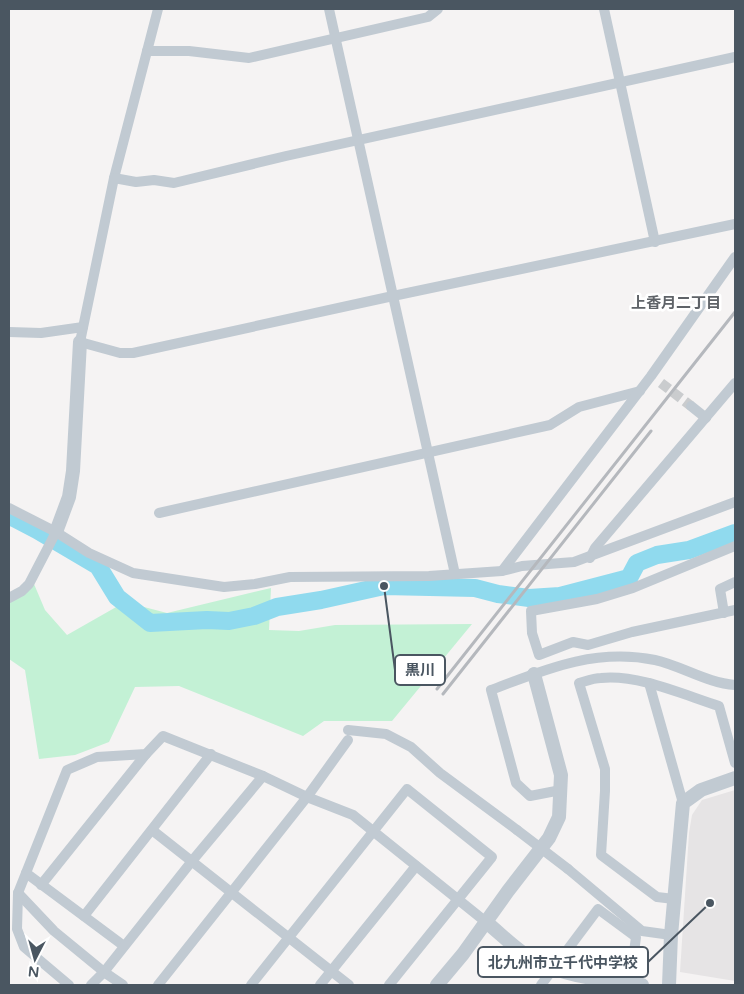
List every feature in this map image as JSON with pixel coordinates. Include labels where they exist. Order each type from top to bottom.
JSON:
[{"type":"street","points":[[9,598],[22,591],[29,584],[55,535],[69,497],[73,470],[80,342],[114,178],[158,9]]},
{"type":"street","points":[[329,9],[455,574]]},
{"type":"street","points":[[147,50],[189,51],[249,58],[428,17],[438,9]]},
{"type":"street","points":[[604,9],[654,242]]},
{"type":"street","points":[[114,178],[136,182],[154,180],[174,183],[735,57]]},
{"type":"street","points":[[80,342],[120,352],[134,353],[735,224]]},
{"type":"street","points":[[502,571],[640,392],[735,257]]},
{"type":"street","points":[[9,332],[42,333],[83,327]]},
{"type":"street","points":[[651,376],[661,383]]},
{"type":"street","points":[[590,558],[595,548],[735,383]]},
{"type":"street","points":[[159,513],[550,425],[579,407],[640,392]]},
{"type":"street","points":[[691,406],[706,418]]},
{"type":"street","points":[[9,508],[88,553],[133,573],[186,583],[224,587],[255,584],[290,577],[429,576],[502,571],[522,566],[574,562],[590,558],[735,502]]},
{"type":"street","points":[[735,546],[632,588],[597,599],[530,611],[532,633],[539,655],[573,642],[588,644],[632,632],[735,610]]},
{"type":"street","points":[[724,613],[720,588],[735,582]]},
{"type":"street","points":[[561,790],[530,796],[516,783],[491,690],[582,659],[603,656],[655,660],[700,676],[735,685]]},
{"type":"street","points":[[437,985],[463,954],[549,838],[560,817],[561,775],[534,674]]},
{"type":"street","points":[[674,899],[657,897],[601,855],[605,769],[578,683],[602,678],[625,679],[649,683],[719,706],[735,763]]},
{"type":"street","points":[[649,683],[683,803],[671,935],[669,985]]},
{"type":"street","points":[[158,985],[307,797],[348,735],[386,734],[411,747],[440,773],[568,869],[642,931],[671,935]]},
{"type":"street","points":[[41,884],[146,754],[163,736],[264,776],[307,797],[353,816],[532,960],[553,968],[594,978],[636,984],[636,936],[598,909],[553,968],[541,985]]},
{"type":"street","points":[[69,985],[24,947],[13,923],[18,893],[67,770],[97,757],[146,754]]},
{"type":"street","points":[[84,916],[211,754]]},
{"type":"street","points":[[92,985],[192,861],[264,776]]},
{"type":"street","points":[[683,803],[701,790],[735,778]]},
{"type":"street","points":[[251,985],[407,789],[492,857],[389,985]]},
{"type":"street","points":[[152,830],[348,985]]},
{"type":"street","points":[[320,985],[416,866]]},
{"type":"street","points":[[26,873],[124,946]]},
{"type":"street","points":[[18,893],[54,931],[104,972],[124,985]]},
{"type":"shaded area","points":[[735,790],[735,981],[680,972],[689,833],[692,815],[702,800]]},
{"type":"green space","points":[[34,584],[45,610],[67,635],[125,602],[167,613],[271,588],[269,630],[299,631],[335,625],[472,624],[392,721],[324,721],[303,736],[179,686],[135,687],[109,742],[75,755],[39,759],[25,670],[9,659],[9,601]]},
{"type":"waterway","points":[[9,517],[37,530],[98,566],[117,597],[150,623],[207,620],[229,621],[254,616],[277,607],[321,600],[384,586],[475,588],[498,594],[529,598],[560,596],[629,578],[637,563],[657,555],[689,550],[735,533]]},
{"type":"tunnel","points":[[661,383],[691,406]]},
{"type":"railway","points":[[437,689],[735,312]]},
{"type":"railway","points":[[443,694],[651,431]]},
{"type":"place","name":"黒川","points":[[384,586]]},
{"type":"place","name":"北九州市立千代中学校","points":[[710,903]]},
{"type":"district","name":"上香月二丁目","points":[[676,303]]}]
